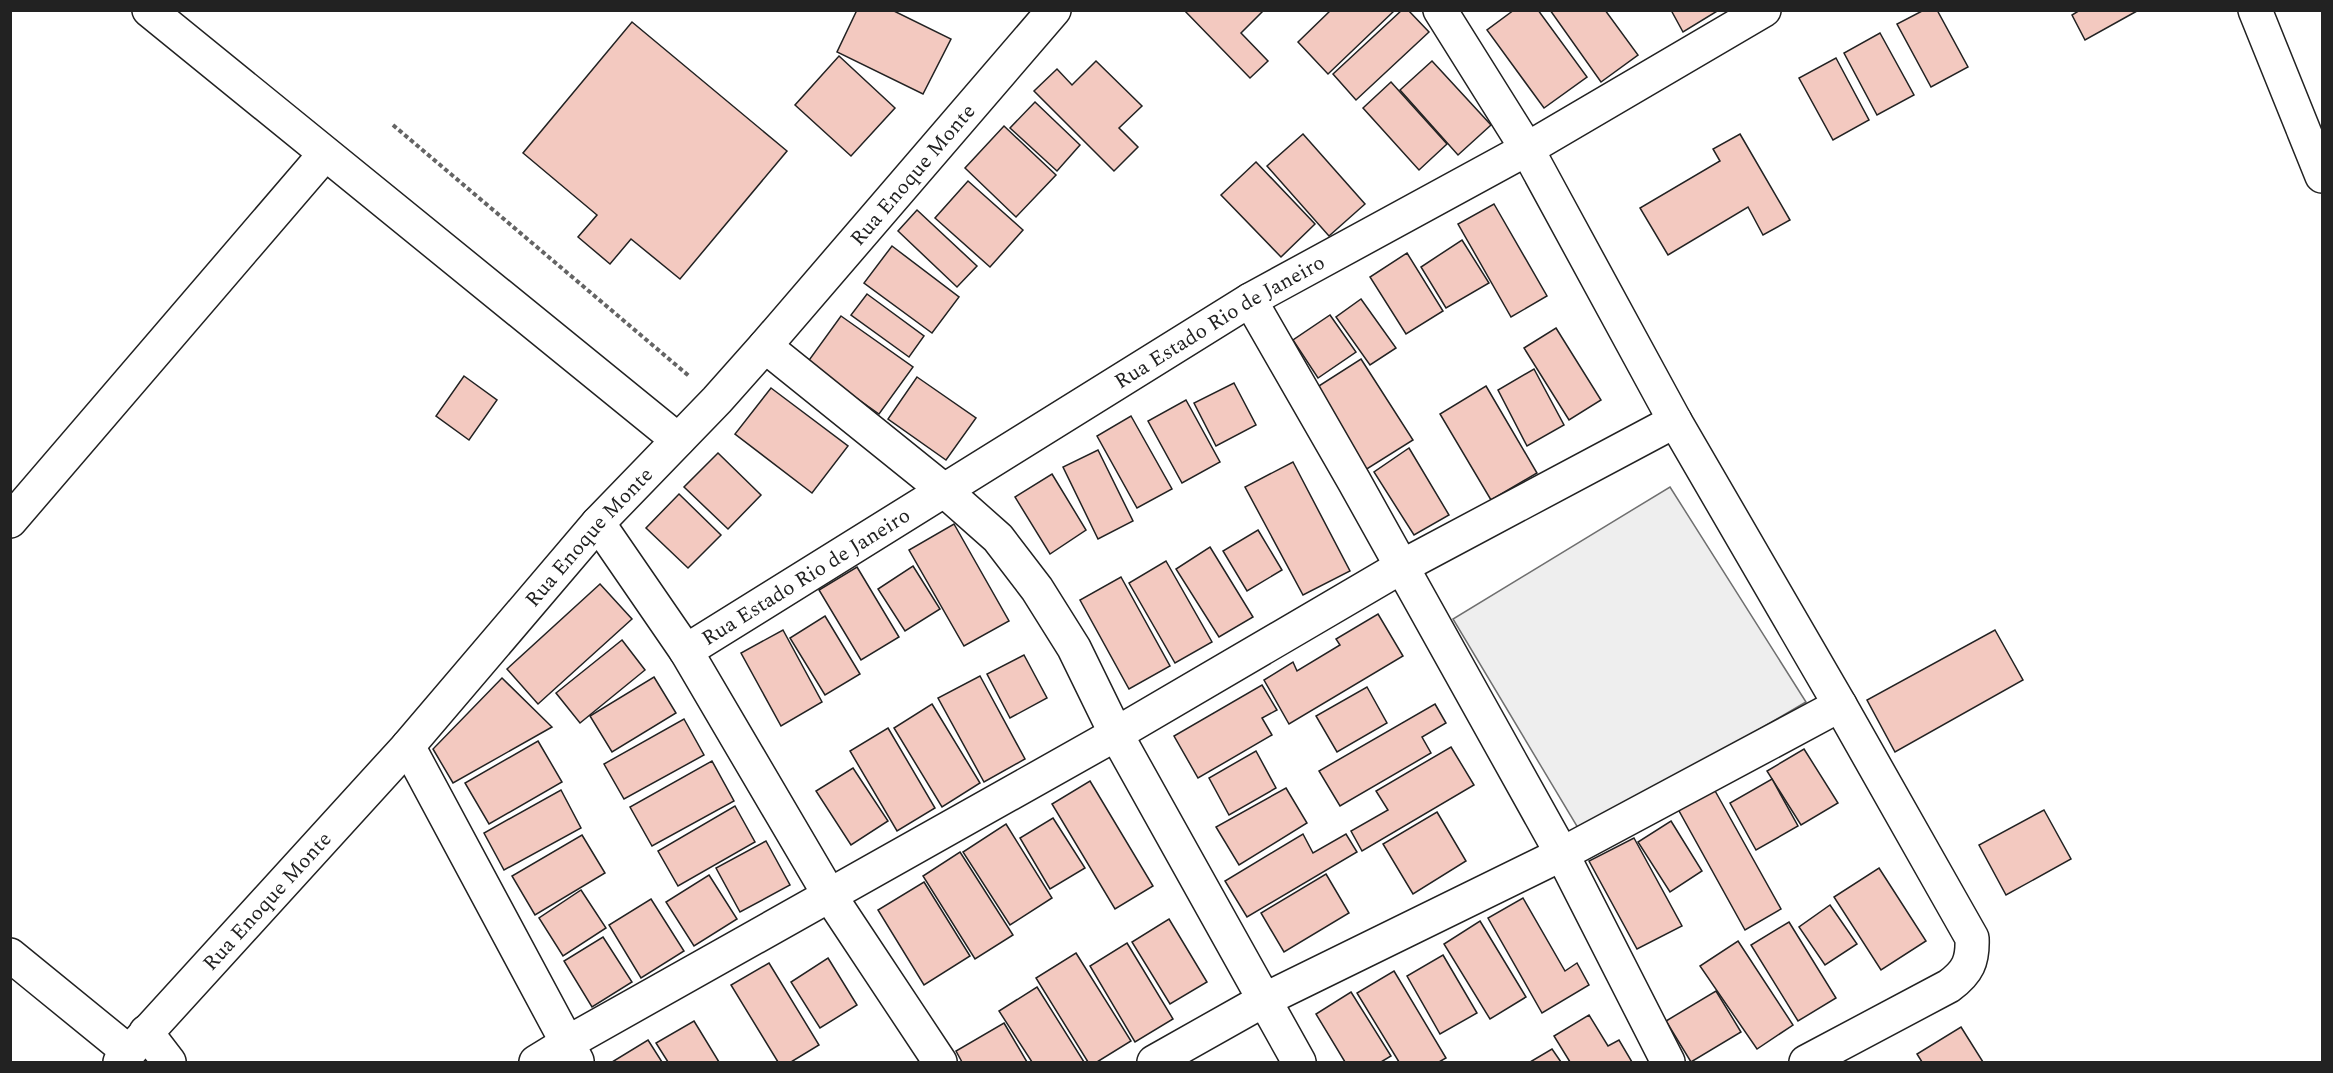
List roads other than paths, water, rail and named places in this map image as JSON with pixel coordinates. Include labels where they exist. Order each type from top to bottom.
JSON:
[{"type":"street","points":[[149,10],[678,440]]},
{"type":"street","name":"Rua Enoque Monte","points":[[132,1049],[408,746],[598,523],[717,400],[765,346],[1054,10]]},
{"type":"street","points":[[1440,10],[1527,149],[1675,420],[1972,938],[1969,965],[1962,976],[1949,986],[1806,1062]]},
{"type":"street","name":"Rua Estado Rio de Janeiro","points":[[686,651],[1250,300],[1527,149],[1764,10]]},
{"type":"street","points":[[2255,10],[2322,176]]},
{"type":"street","points":[[10,521],[325,154]]},
{"type":"street","points":[[1250,300],[1562,854],[1668,1062]]},
{"type":"street","points":[[765,346],[945,491],[998,538],[1037,589],[1074,648],[1116,734],[1299,1062]]},
{"type":"street","points":[[536,1062],[573,1053],[830,896],[1116,734],[1401,567],[1675,420]]},
{"type":"street","points":[[598,523],[686,651],[830,896],[940,1062]]},
{"type":"street","points":[[1154,1062],[1264,1000],[1562,854],[1840,705]]},
{"type":"street","points":[[408,746],[573,1053]]},
{"type":"street","points":[[10,955],[132,1049],[169,1062]]}]
